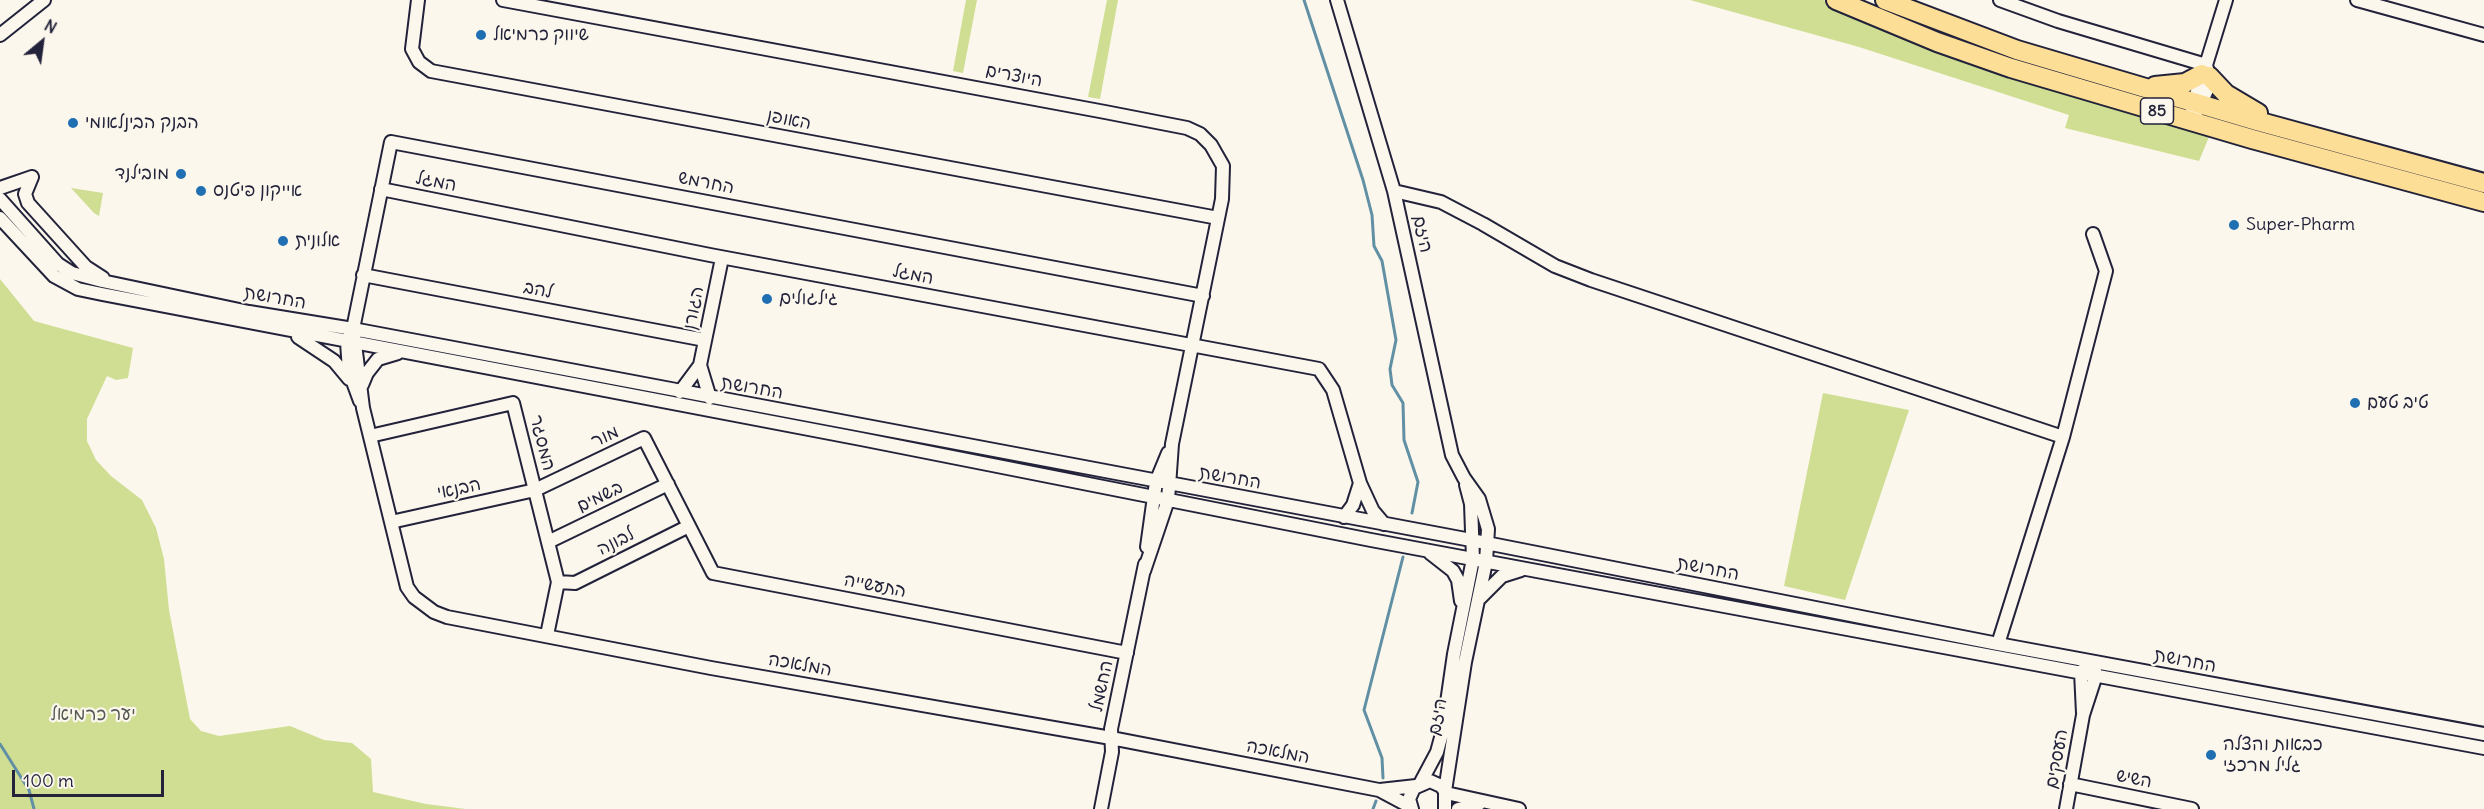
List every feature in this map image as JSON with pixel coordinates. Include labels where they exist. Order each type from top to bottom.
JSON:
[{"type":"highway","name":"85","points":[[1836,0],[1971,55],[2191,121],[2484,202]]},
{"type":"highway","name":"85","points":[[1886,0],[2017,50],[2484,183]]},
{"type":"highway","points":[[1909,0],[1929,18]]},
{"type":"highway","points":[[2141,86],[2173,86],[2185,83],[2206,72],[2239,103],[2289,129]]},
{"type":"street","points":[[0,35],[44,0]]},
{"type":"street","name":"האופן","points":[[418,0],[412,49],[419,62],[431,71],[1218,218]]},
{"type":"street","name":"היוצרים","points":[[503,0],[1187,128],[1200,134],[1211,145],[1223,166],[1218,218],[1172,444],[1168,500]]},
{"type":"street","name":"היזם","points":[[1337,0],[1394,191],[1452,455],[1485,511],[1489,543],[1480,561],[1462,613],[1443,730],[1437,752],[1419,784]]},
{"type":"street","points":[[2000,0],[2206,72]]},
{"type":"street","points":[[2191,121],[2226,0]]},
{"type":"street","points":[[2356,0],[2484,34]]},
{"type":"street","name":"החרמש","points":[[353,329],[391,142],[1203,296]]},
{"type":"street","points":[[0,188],[32,177],[25,194],[27,203],[86,267],[112,283]]},
{"type":"street","name":"המגל","points":[[381,189],[722,258],[1319,369],[1333,390],[1360,483],[1373,511],[1384,524]]},
{"type":"street","points":[[1394,191],[1441,202],[1555,266],[1591,280],[2063,437]]},
{"type":"street","name":"החרושת","points":[[0,199],[58,264],[72,273],[112,283],[249,312],[353,329],[680,393],[1489,543],[1998,644],[2484,734]]},
{"type":"street","name":"החרושת","points":[[0,218],[47,270],[78,289],[1480,561],[2484,748]]},
{"type":"street","points":[[1998,644],[2063,437],[2106,271],[2093,234]]},
{"type":"street","name":"הגורן","points":[[680,393],[700,365],[722,258]]},
{"type":"street","name":"להב","points":[[363,275],[705,340]]},
{"type":"street","name":"המלאכה","points":[[353,329],[352,343],[346,357],[357,385],[407,587],[424,605],[447,617],[711,668],[1111,738],[1379,790],[1412,808]]},
{"type":"street","points":[[287,331],[334,361],[357,385],[378,359],[404,353]]},
{"type":"street","name":"הגורן","points":[[700,365],[710,398]]},
{"type":"street","name":"המסגר","points":[[370,436],[513,403],[558,582],[548,635]]},
{"type":"street","name":"מור","points":[[535,490],[644,438],[668,484]]},
{"type":"street","name":"היוצרים","points":[[1153,497],[1156,482],[1172,444]]},
{"type":"street","name":"היזם","points":[[1445,792],[1477,601],[1480,561],[1471,540],[1471,504],[1464,478]]},
{"type":"street","points":[[1344,517],[1353,505],[1360,483]]},
{"type":"street","name":"התעשייה","points":[[668,484],[713,573],[1127,653]]},
{"type":"street","name":"בשמים","points":[[548,542],[668,484]]},
{"type":"street","name":"הבנאי","points":[[391,522],[535,490]]},
{"type":"street","name":"החשמל","points":[[1101,809],[1112,752],[1111,738],[1144,571],[1153,497]]},
{"type":"street","name":"החשמל","points":[[1144,571],[1168,500]]},
{"type":"street","name":"לבונה","points":[[558,582],[575,583],[689,526]]},
{"type":"street","points":[[1424,550],[1443,561],[1453,571],[1461,592],[1462,613]]},
{"type":"street","points":[[1477,601],[1502,576],[1524,569]]},
{"type":"street","points":[[1454,654],[1465,662]]},
{"type":"street","points":[[2093,662],[2096,675],[2083,715],[2081,672],[2093,662]]},
{"type":"street","name":"העסקים","points":[[2066,809],[2083,715]]},
{"type":"street","name":"המלאכה","points":[[1379,790],[1436,783],[1445,792],[1484,803],[1519,809]]},
{"type":"street","name":"המלאכה","points":[[1412,808],[1410,793],[1419,784]]},
{"type":"street","name":"השיש","points":[[2070,784],[2192,809]]},
{"type":"street","points":[[1445,792],[1445,809]]},
{"type":"street","name":"המלאכה","points":[[1458,809],[1484,803]]},
{"type":"green space","points":[[966,0],[977,0],[963,73],[953,71]]},
{"type":"green space","points":[[1107,0],[1118,0],[1100,99],[1088,97]]},
{"type":"green space","points":[[1690,0],[1823,0],[1878,22],[2211,132],[2199,161],[2065,128],[2069,115],[1859,47]]},
{"type":"green space","points":[[71,188],[103,193],[99,216],[94,213]]},
{"type":"green space","name":"יער כרמיאל","points":[[0,279],[34,321],[133,348],[128,378],[116,380],[107,376],[87,419],[87,441],[96,460],[111,476],[142,500],[156,528],[164,559],[169,610],[190,719],[201,731],[219,736],[290,726],[324,740],[352,743],[371,759],[373,792],[426,804],[466,809],[0,809]]},
{"type":"green space","points":[[1823,393],[1909,410],[1845,600],[1784,586]]},
{"type":"waterway","points":[[1304,0],[1363,180],[1372,215],[1374,246],[1382,261],[1396,340],[1390,369],[1392,385],[1403,403],[1404,440],[1418,482],[1412,513]]},
{"type":"waterway","points":[[1383,778],[1382,758],[1364,710],[1403,557]]},
{"type":"waterway","points":[[0,744],[29,790],[34,809]]},
{"type":"waterway","points":[[1373,809],[1376,801]]},
{"type":"place","name":"שיווק כרמיאל","points":[[481,35]]},
{"type":"place","name":"הבנק הבינלאומי","points":[[73,123]]},
{"type":"place","name":"מובילנד","points":[[181,174]]},
{"type":"place","name":"אייקון פיטנס","points":[[201,191]]},
{"type":"place","name":"Super-Pharm","points":[[2234,225]]},
{"type":"place","name":"אלונית","points":[[283,241]]},
{"type":"place","name":"גילגולים","points":[[767,299]]},
{"type":"place","name":"טיב טעם","points":[[2355,403]]},
{"type":"place","name":"כבאות והצלה גליל מרכזי","points":[[2211,755]]}]
